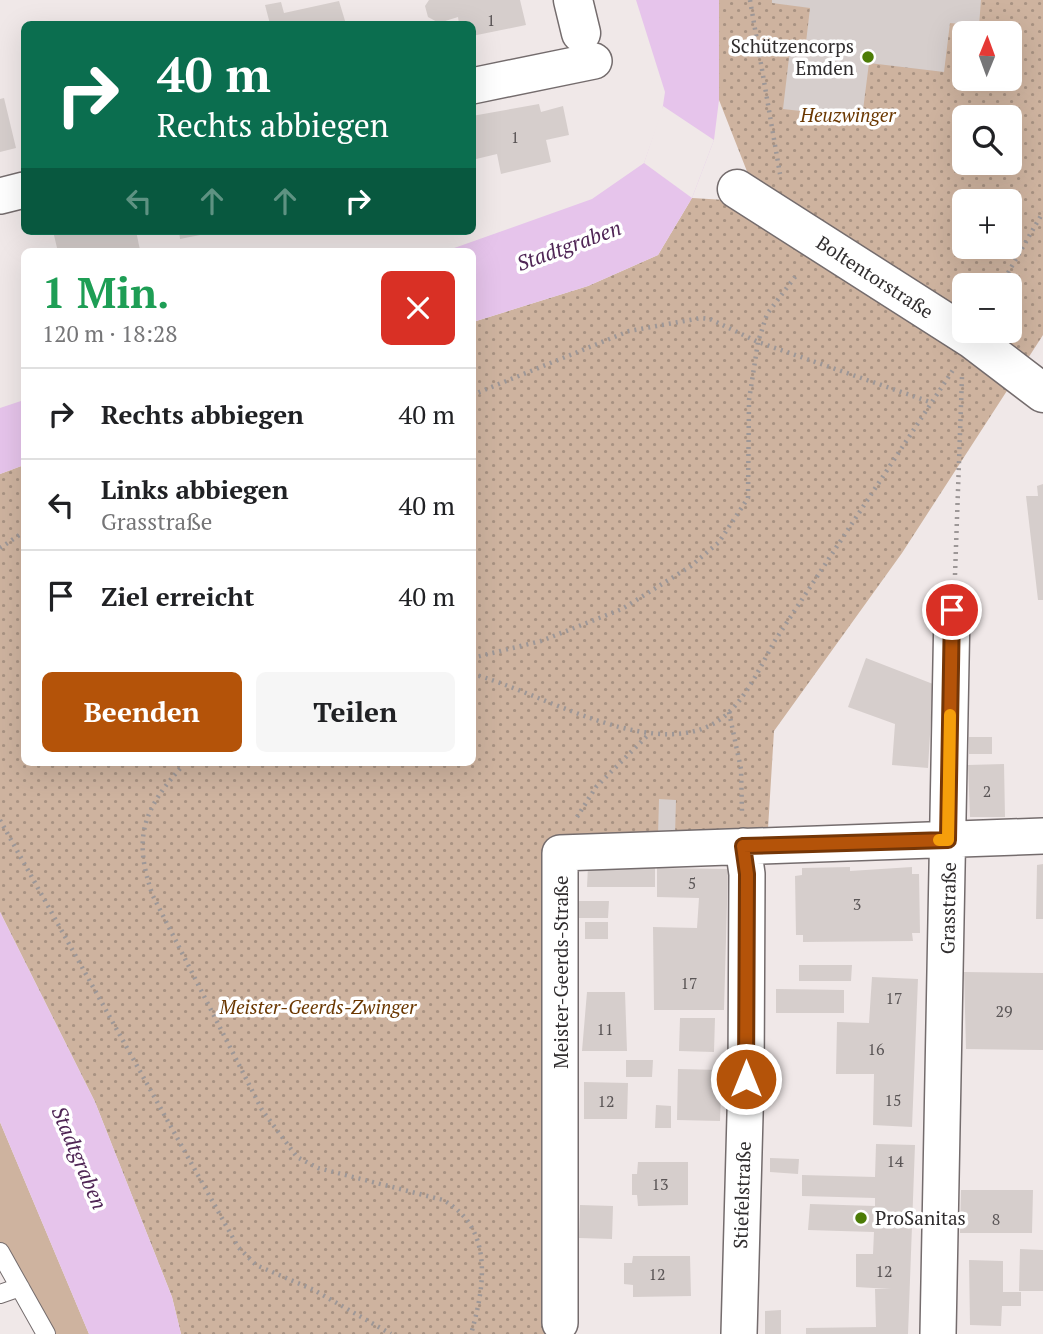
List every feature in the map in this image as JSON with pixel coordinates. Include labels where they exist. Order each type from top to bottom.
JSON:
[{"type":"street","points":[[476,84],[583,32]]},
{"type":"street","points":[[0,196],[21,191]]},
{"type":"street","name":"Boltentorstraße","points":[[748,196],[972,339],[1043,393]]},
{"type":"street","name":"Grasstraße","points":[[938,1334],[952,610]]},
{"type":"street","name":"Meister-Geerds-Straße","points":[[560,1323],[560,853],[1043,836]]},
{"type":"street","name":"Stiefelstraße","points":[[738,1334],[746,1066],[747,874],[743,846]]},
{"type":"lane","points":[[0,1252],[46,1334]]},
{"type":"lane","points":[[0,1294],[20,1287]]},
{"type":"path","points":[[748,196],[782,171],[762,79],[750,0]]},
{"type":"path","points":[[1008,273],[1043,212]]},
{"type":"path","points":[[476,657],[541,641],[622,609],[691,566],[719,542],[748,498],[749,400],[758,342],[768,314],[821,243]]},
{"type":"path","points":[[476,393],[629,331],[668,323],[710,319],[758,342],[930,402]]},
{"type":"path","points":[[476,675],[583,714],[650,734],[700,730],[729,712],[957,364]]},
{"type":"path","points":[[952,610],[957,555],[962,369]]},
{"type":"path","points":[[0,548],[21,534]]},
{"type":"path","points":[[729,712],[741,769],[743,846]]},
{"type":"path","points":[[560,853],[596,787],[650,734]]},
{"type":"path","points":[[183,766],[155,803],[142,832],[141,858],[153,896],[262,1110],[298,1157],[318,1168],[443,1200],[457,1208],[470,1221],[482,1249],[471,1334]]},
{"type":"path","points":[[0,820],[238,1247],[256,1265],[314,1290],[391,1334]]},
{"type":"green space","name":"Meister-Geerds-Zwinger","points":[[719,0],[1043,0],[1043,335],[902,553],[774,731],[767,845],[560,853],[559,1334],[181,1334],[172,1297],[95,1102],[0,912],[0,474],[21,466],[21,766],[476,766],[476,321],[588,286],[658,255],[692,198],[759,202],[719,100]]},
{"type":"green space","points":[[0,1122],[89,1334],[46,1334],[0,1252]]},
{"type":"water","name":"Stadtgraben","points":[[636,0],[719,0],[719,100],[714,140],[692,198],[658,255],[588,286],[476,321],[476,248],[454,248],[592,199],[644,163],[662,112],[665,92]]},
{"type":"water","points":[[21,401],[21,466],[0,474],[0,408]]},
{"type":"water","name":"Stadtgraben","points":[[0,912],[95,1102],[172,1297],[181,1334],[89,1334],[0,1122]]},
{"type":"pier","points":[[663,106],[714,140],[692,198],[644,163]]},
{"type":"building","points":[[429,0],[520,0],[526,25],[476,35],[476,21],[459,21],[458,17],[435,21],[428,17],[425,6]]},
{"type":"building","name":"Schützencorps Emden","points":[[772,0],[981,0],[979,21],[950,23],[944,72],[869,63],[862,118],[783,109],[790,49],[805,51],[810,8],[772,3]]},
{"type":"building","points":[[339,1],[345,21],[269,21],[265,5],[281,2],[284,13]]},
{"type":"building","points":[[4,98],[16,148],[0,152],[0,99]]},
{"type":"building","points":[[539,104],[541,112],[563,106],[569,135],[546,140],[551,162],[501,174],[497,154],[476,159],[476,115]]},
{"type":"building","points":[[54,235],[137,235],[140,248],[57,248]]},
{"type":"building","points":[[180,235],[200,235],[180,239]]},
{"type":"building","points":[[1043,484],[1043,600],[1038,600],[1026,496],[1038,496],[1037,486]]},
{"type":"building","points":[[866,658],[933,684],[928,768],[892,765],[895,724],[848,707]]},
{"type":"building","points":[[969,737],[992,737],[992,754],[969,754]]},
{"type":"building","points":[[1004,764],[1005,817],[970,817],[968,765]]},
{"type":"building","points":[[659,799],[676,800],[675,836],[658,835]]},
{"type":"building","points":[[1043,864],[1043,919],[1036,919],[1037,865]]},
{"type":"building","points":[[588,866],[655,867],[655,887],[587,887]]},
{"type":"building","points":[[850,867],[850,871],[912,867],[912,874],[919,874],[920,933],[912,933],[913,941],[803,942],[803,935],[796,935],[795,876],[802,875],[802,868]]},
{"type":"building","points":[[657,868],[728,869],[724,1010],[654,1010],[653,927],[697,928],[699,898],[657,897]]},
{"type":"building","points":[[576,901],[609,901],[608,918],[575,918]]},
{"type":"building","points":[[585,922],[608,922],[608,939],[585,939]]},
{"type":"building","points":[[799,965],[852,965],[851,981],[799,981]]},
{"type":"building","points":[[964,972],[1043,973],[1043,1050],[966,1049]]},
{"type":"building","points":[[872,977],[918,979],[912,1127],[873,1125],[874,1074],[836,1074],[837,1022],[869,1023]]},
{"type":"building","points":[[776,989],[844,990],[844,1013],[776,1013]]},
{"type":"building","points":[[587,992],[625,992],[627,1051],[582,1051]]},
{"type":"building","points":[[680,1018],[715,1018],[714,1052],[679,1051]]},
{"type":"building","points":[[626,1060],[653,1060],[652,1077],[626,1077]]},
{"type":"building","points":[[678,1069],[722,1070],[720,1121],[677,1120]]},
{"type":"building","points":[[584,1082],[628,1083],[627,1119],[584,1119]]},
{"type":"building","points":[[656,1105],[671,1106],[671,1128],[655,1128]]},
{"type":"building","points":[[876,1144],[915,1145],[908,1334],[806,1334],[806,1328],[876,1327],[875,1289],[891,1289],[856,1287],[856,1254],[873,1254],[874,1232],[808,1230],[810,1204],[875,1206],[875,1198],[802,1196],[802,1175],[875,1177]]},
{"type":"building","points":[[770,1158],[799,1159],[798,1174],[770,1172]]},
{"type":"building","points":[[638,1162],[688,1162],[688,1205],[638,1206],[637,1195],[632,1195],[632,1174],[637,1174]]},
{"type":"building","points":[[961,1190],[1033,1190],[1032,1233],[960,1233]]},
{"type":"building","points":[[580,1205],[613,1206],[612,1239],[579,1238]]},
{"type":"building","points":[[1020,1249],[1043,1250],[1043,1291],[1019,1291]]},
{"type":"building","points":[[633,1256],[690,1256],[691,1296],[633,1297],[633,1285],[624,1284],[624,1263],[632,1263]]},
{"type":"building","points":[[969,1260],[1003,1261],[1003,1292],[1021,1292],[1021,1306],[1002,1306],[1001,1326],[970,1325]]},
{"type":"building","points":[[781,1310],[781,1334],[765,1334],[765,1311]]},
{"type":"slow traffic","points":[[939,840],[948,840],[950,715]]},
{"type":"place","name":"Schützencorps Emden","points":[[868,57]]},
{"type":"place","name":"ProSanitas","points":[[861,1218]]},
{"type":"route","points":[[746,1079],[747,874],[743,846],[948,840],[952,610]]},
{"type":"park label","name":"Heuzwinger","points":[[848,115]]}]
